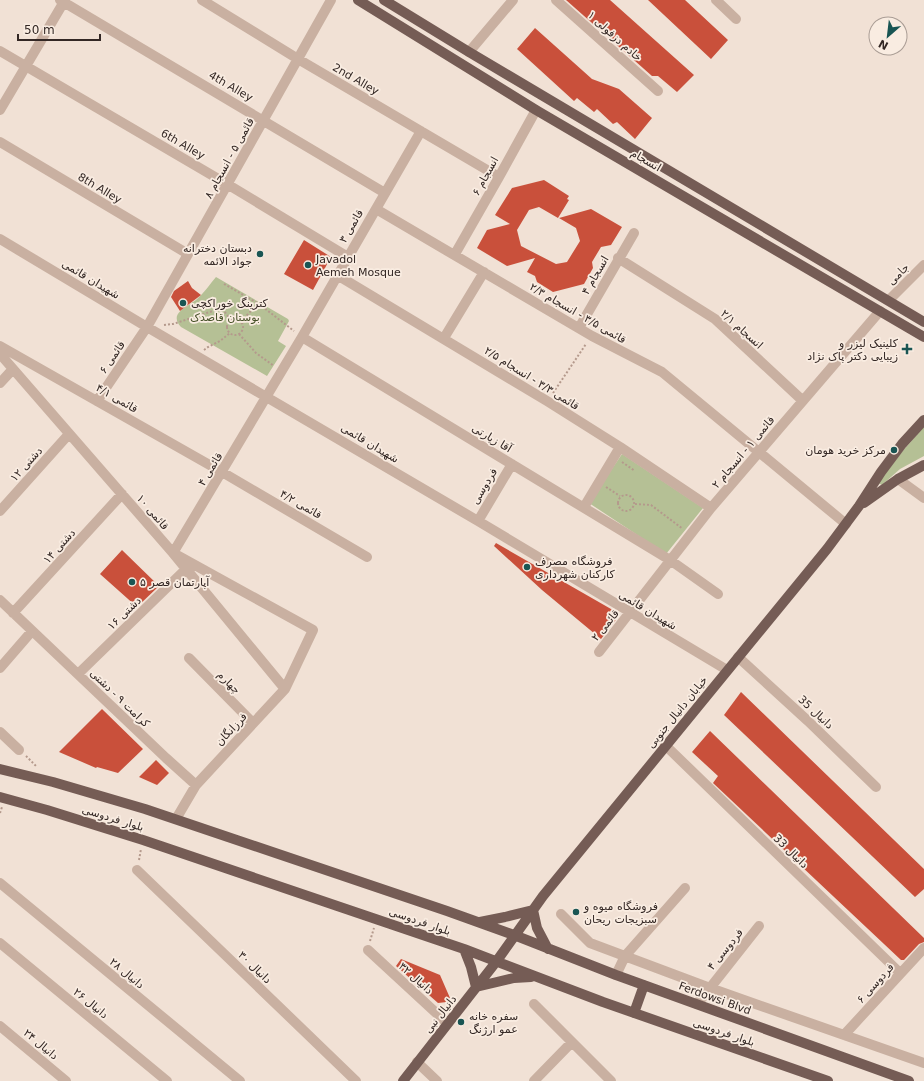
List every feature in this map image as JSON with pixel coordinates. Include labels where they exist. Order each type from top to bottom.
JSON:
[{"type":"main road","name":"انسجام","points":[[358,0],[536,110],[924,337]]},
{"type":"main road","name":"انسجام","points":[[384,0],[924,322]]},
{"type":"main road","name":"خیابان دانیال جنوبی","points":[[496,962],[533,910],[846,524],[902,444],[924,420]]},
{"type":"main road","name":"خیابان دانیال جنوبی","points":[[859,506],[898,479],[924,465]]},
{"type":"main road","name":"بلوار فردوسی","points":[[0,769],[53,782],[176,819],[514,935]]},
{"type":"main road","name":"بلوار فردوسی","points":[[0,797],[143,840],[377,919],[464,949],[634,1014],[828,1081]]},
{"type":"main road","points":[[478,922],[533,910],[537,928],[548,949]]},
{"type":"main road","name":"Ferdowsi Blvd","points":[[514,935],[616,975],[909,1081]]},
{"type":"main road","points":[[464,949],[471,967],[476,987],[514,978],[536,977]]},
{"type":"main road","name":"دانیال نبی","points":[[403,1081],[496,962]]},
{"type":"main road","points":[[634,1014],[644,985]]},
{"type":"street","name":"2nd Alley","points":[[202,0],[298,59],[499,177]]},
{"type":"street","name":"قائمی ۵ - انسجام ۸","points":[[147,327],[331,0]]},
{"type":"street","points":[[469,52],[513,0]]},
{"type":"street","name":"خادم دزفولی ۱","points":[[556,0],[658,91]]},
{"type":"street","points":[[716,0],[736,19]]},
{"type":"street","points":[[0,110],[63,1]]},
{"type":"street","name":"4th Alley","points":[[63,1],[385,193]]},
{"type":"street","name":"6th Alley","points":[[0,51],[348,257]]},
{"type":"street","name":"انسجام ۶","points":[[455,254],[536,110]]},
{"type":"street","name":"قائمی ۳","points":[[267,396],[421,131]]},
{"type":"street","name":"8th Alley","points":[[0,142],[188,254]]},
{"type":"street","name":"قائمی ۳/۵ - انسجام ۲/۳","points":[[376,209],[455,254],[592,336],[662,372],[846,524]]},
{"type":"street","name":"انسجام ۴","points":[[579,328],[618,258],[634,233]]},
{"type":"street","name":"شهیدان قائمی","points":[[0,239],[727,670]]},
{"type":"street","name":"انسجام ۲/۱","points":[[618,258],[715,319],[802,400]]},
{"type":"street","name":"جامی","points":[[889,300],[924,265]]},
{"type":"street","points":[[444,338],[484,272]]},
{"type":"street","name":"قائمی ۳/۳ - انسجام ۲/۵","points":[[337,275],[548,401],[711,508]]},
{"type":"street","name":"قائمی ۱ - انسجام ۲","points":[[630,613],[670,560],[687,532],[711,508],[802,400],[880,311]]},
{"type":"street","name":"قائمی ۶","points":[[97,401],[147,327]]},
{"type":"street","name":"آقا زیارتی","points":[[302,337],[670,560],[718,594]]},
{"type":"street","name":"قائمی ۴/۱","points":[[0,346],[222,472]]},
{"type":"street","name":"قائمی ۱۰","points":[[0,354],[186,569],[285,689]]},
{"type":"street","points":[[0,383],[13,369]]},
{"type":"street","name":"قائمی ۴","points":[[172,553],[267,396]]},
{"type":"street","name":"دشتی ۱۲","points":[[0,511],[70,434]]},
{"type":"street","points":[[584,507],[620,447]]},
{"type":"street","name":"فردوسی","points":[[478,521],[512,464]]},
{"type":"street","name":"قائمی ۴/۲","points":[[222,472],[367,557]]},
{"type":"street","points":[[898,479],[924,498]]},
{"type":"street","name":"دشتی ۱۴","points":[[13,613],[122,494]]},
{"type":"street","name":"فرزانگان","points":[[172,553],[313,630],[285,689],[196,785]]},
{"type":"street","name":"دشتی ۱۶","points":[[78,674],[186,569]]},
{"type":"street","name":"کرامت ۹ - دشتی","points":[[0,600],[196,785]]},
{"type":"street","name":"قائمی ۲","points":[[599,652],[630,613]]},
{"type":"street","points":[[0,668],[32,631]]},
{"type":"street","name":"دانیال 35","points":[[738,657],[808,721],[876,787]]},
{"type":"street","name":"چهارم","points":[[189,658],[253,723]]},
{"type":"street","points":[[0,732],[19,750]]},
{"type":"street","name":"دانیال 33","points":[[665,746],[900,973]]},
{"type":"street","points":[[176,819],[196,785]]},
{"type":"street","name":"دانیال ۳۰","points":[[137,870],[356,1081]]},
{"type":"street","name":"دانیال ۲۸","points":[[0,883],[240,1081]]},
{"type":"street","points":[[616,975],[625,956],[685,888]]},
{"type":"street","points":[[561,914],[590,943],[710,988],[924,1063]]},
{"type":"street","name":"فردوسی ۴","points":[[697,1004],[759,926]]},
{"type":"street","name":"دانیال ۲۶","points":[[0,943],[167,1081]]},
{"type":"street","name":"فردوسی ۶","points":[[844,1035],[924,948]]},
{"type":"street","name":"دانیال ۳۲","points":[[368,950],[448,1023]]},
{"type":"street","points":[[534,1004],[611,1081]]},
{"type":"street","name":"دانیال ۲۴","points":[[0,1026],[59,1079]]},
{"type":"street","points":[[534,1081],[572,1042]]},
{"type":"street","points":[[417,1062],[437,1081]]},
{"type":"path","points":[[224,284],[259,304],[302,337]]},
{"type":"path","points":[[241,321],[259,304]]},
{"type":"path","points":[[147,327],[173,324],[219,309],[224,311],[231,320]]},
{"type":"path","points":[[231,320],[236,319],[241,321]]},
{"type":"path","points":[[231,320],[227,329],[234,335],[243,331],[241,321]]},
{"type":"path","points":[[198,356],[208,347],[220,341],[230,333]]},
{"type":"path","points":[[239,334],[256,353],[281,371]]},
{"type":"path","points":[[548,401],[592,336]]},
{"type":"path","points":[[614,457],[640,474]]},
{"type":"path","points":[[599,482],[620,496]]},
{"type":"path","points":[[625,494],[630,495],[634,499],[632,509],[627,511],[622,510],[618,506],[620,496],[625,494]]},
{"type":"path","points":[[634,504],[651,505],[687,532]]},
{"type":"path","points":[[680,534],[687,532]]},
{"type":"path","points":[[19,750],[53,782]]},
{"type":"path","points":[[137,870],[143,840]]},
{"type":"path","points":[[368,950],[377,919]]},
{"type":"green space","name":"بوستان قاصدک","points":[[216,277],[288,319],[289,321],[278,341],[286,346],[267,376],[181,327],[178,322],[178,314],[200,297]]},
{"type":"green space","points":[[924,427],[924,456],[900,469],[882,485],[878,483],[900,454]]},
{"type":"green space","points":[[622,454],[703,508],[666,554],[589,503]]},
{"type":"building","points":[[566,0],[610,0],[694,75],[677,92],[658,76],[652,76]]},
{"type":"building","points":[[648,0],[685,0],[728,40],[711,59]]},
{"type":"building","points":[[535,28],[592,79],[619,89],[652,118],[635,139],[617,122],[613,124],[597,109],[594,112],[577,98],[574,101],[517,49]]},
{"type":"building","points":[[544,180],[569,196],[567,199],[569,200],[558,218],[539,207],[529,210],[517,230],[521,246],[556,264],[567,262],[580,241],[576,228],[559,218],[591,209],[622,227],[611,245],[601,247],[592,262],[593,268],[584,284],[553,292],[537,282],[535,276],[527,272],[535,258],[507,266],[477,248],[487,230],[510,224],[495,215],[512,188]]},
{"type":"building","name":"Javadol Aemeh Mosque","points":[[304,240],[331,257],[313,290],[284,274]]},
{"type":"building","name":"کترینگ خوراکچی","points":[[188,281],[192,288],[201,295],[180,311],[171,297],[174,291]]},
{"type":"building","name":"فروشگاه مصرف کارکنان شهرداری","points":[[496,543],[611,609],[617,614],[618,617],[601,639],[542,590],[494,546]]},
{"type":"building","name":"آپارتمان قصر ۵","points":[[122,550],[159,586],[137,607],[100,574]]},
{"type":"building","points":[[741,692],[924,869],[924,889],[915,897],[724,715]]},
{"type":"building","points":[[102,709],[143,749],[118,773],[96,768],[59,752]]},
{"type":"building","points":[[710,731],[924,938],[924,942],[919,944],[904,960],[901,960],[713,783],[718,776],[692,752]]},
{"type":"building","points":[[156,760],[169,773],[157,785],[139,777]]},
{"type":"building","points":[[401,959],[440,975],[450,998],[447,1002],[438,1003],[396,966]]},
{"type":"place","name":"دبستان دخترانه جواد الائمه","points":[[260,254]]},
{"type":"place","name":"Javadol Aemeh Mosque","points":[[308,265]]},
{"type":"place","name":"کترینگ خوراکچی","points":[[183,303]]},
{"type":"place","name":"کلینیک لیزر و زیبایی دکتر پاک نژاد","points":[[907,349]]},
{"type":"place","name":"مرکز خرید هومان","points":[[894,450]]},
{"type":"place","name":"فروشگاه مصرف کارکنان شهرداری","points":[[527,567]]},
{"type":"place","name":"آپارتمان قصر ۵","points":[[132,582]]},
{"type":"place","name":"فروشگاه میوه و سبزیجات ریحان","points":[[576,912]]},
{"type":"place","name":"سفره خانه عمو ارژنگ","points":[[461,1022]]}]
